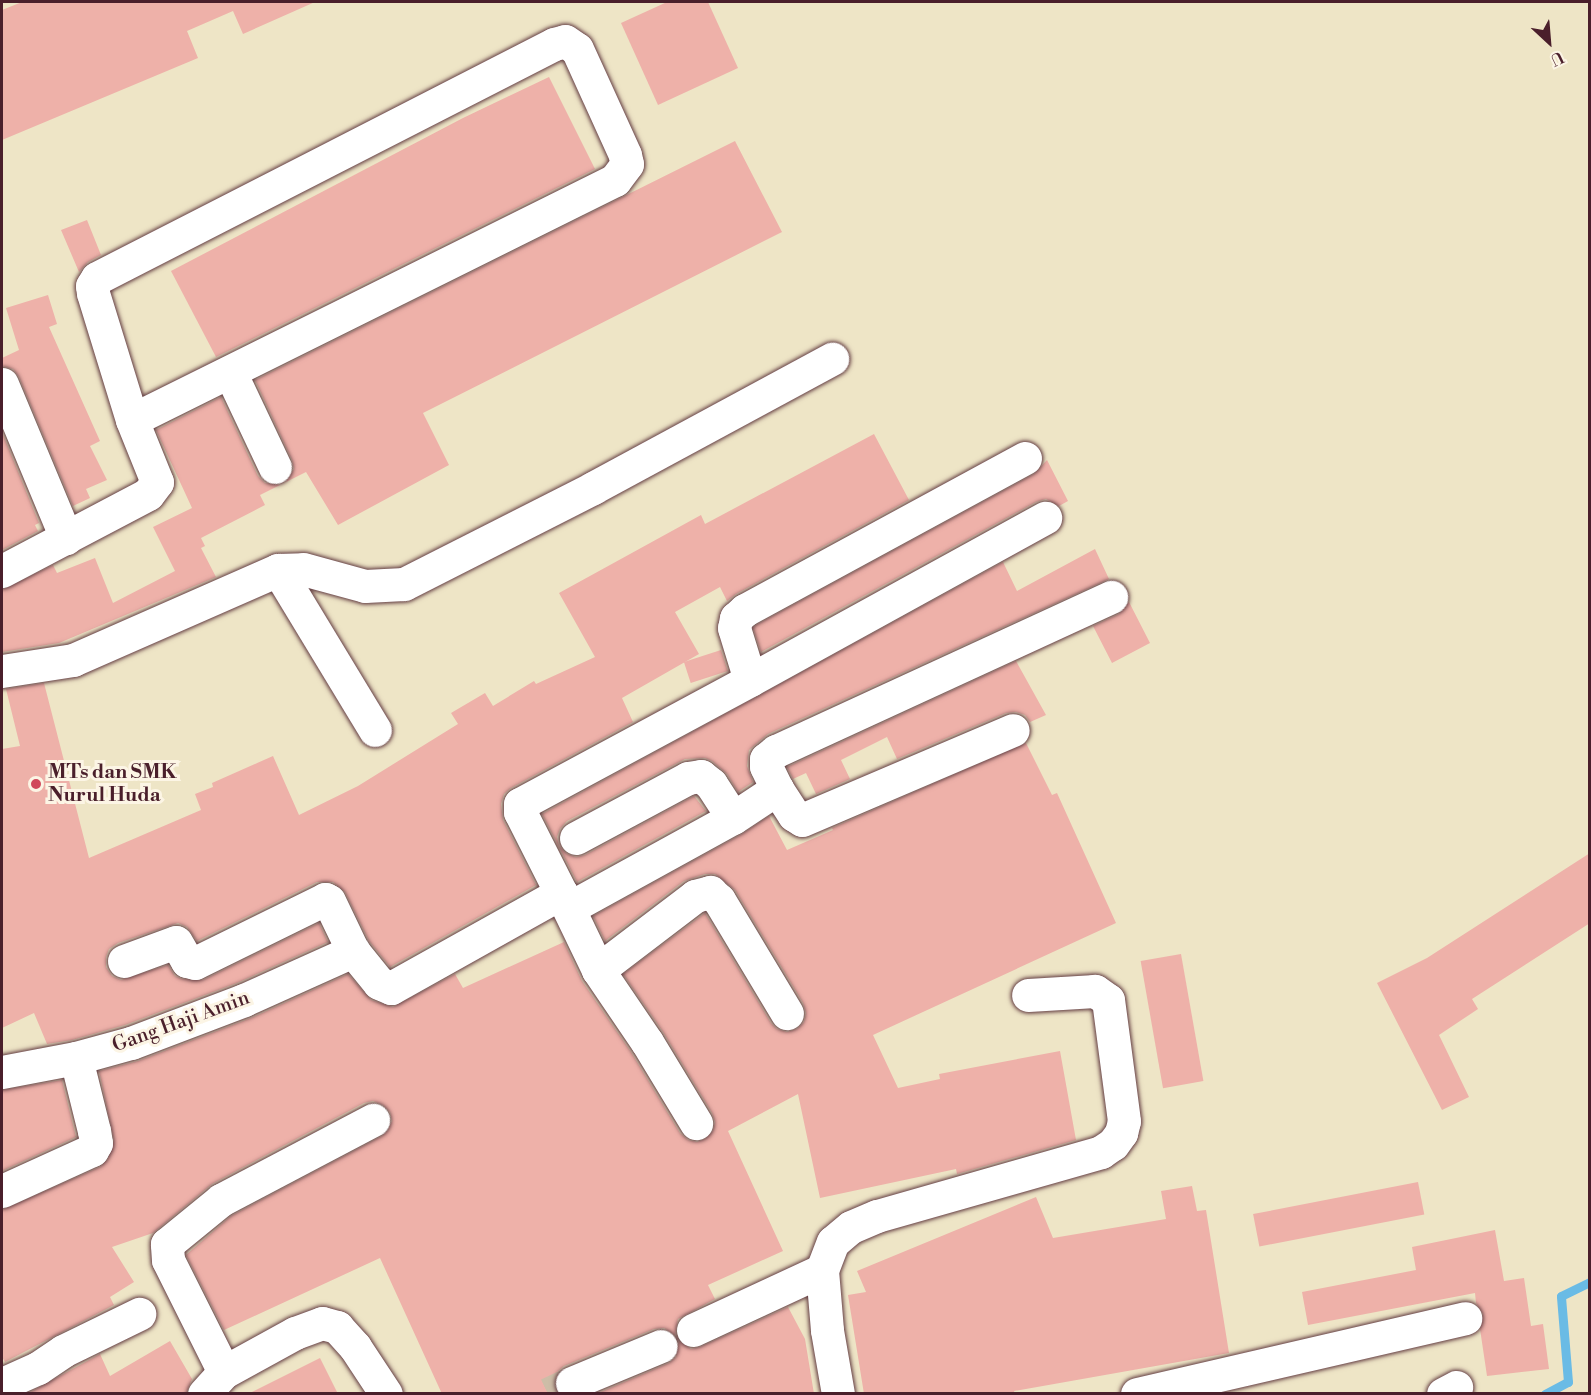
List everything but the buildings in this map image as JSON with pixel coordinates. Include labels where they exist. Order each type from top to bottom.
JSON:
[{"type":"street","points":[[2,571],[148,494],[155,488],[157,482],[132,420],[93,293],[92,286],[97,278],[554,44],[565,41],[577,49],[625,154],[627,164],[615,180],[132,420]]},
{"type":"street","points":[[2,671],[73,660],[278,570],[303,569],[365,586],[404,584],[593,488],[832,359]]},
{"type":"street","points":[[230,372],[275,467]]},
{"type":"street","points":[[2,384],[66,538]]},
{"type":"street","points":[[750,680],[734,628],[736,618],[745,610],[1025,458]]},
{"type":"street","points":[[696,1122],[647,1042],[598,970],[520,812],[520,804],[1044,518]]},
{"type":"street","points":[[278,570],[375,730]]},
{"type":"street","points":[[1013,730],[802,820],[794,815],[777,789],[766,766],[770,755],[1111,597]]},
{"type":"street","points":[[576,838],[688,778],[701,776],[711,784],[733,818]]},
{"type":"street","points":[[123,961],[176,942],[187,961],[195,963],[326,899],[353,951],[379,983],[391,988],[733,818],[777,789]]},
{"type":"street","points":[[598,970],[695,896],[710,892],[719,900],[787,1012]]},
{"type":"street","name":"Gang Haji Amin","points":[[2,1069],[76,1058],[131,1043],[184,1024],[353,951]]},
{"type":"street","points":[[838,1394],[827,1330],[822,1270],[833,1242],[851,1227],[877,1216],[1101,1152],[1113,1144],[1121,1133],[1124,1121],[1108,1000],[1095,990],[1028,995]]},
{"type":"street","points":[[2,1191],[92,1150],[96,1143],[76,1058]]},
{"type":"street","points":[[373,1120],[221,1200],[167,1244],[166,1253],[214,1383],[295,1333],[322,1323],[337,1327],[349,1340],[386,1394]]},
{"type":"street","points":[[693,1330],[822,1270]]},
{"type":"street","points":[[2,1384],[39,1368],[63,1352],[139,1314]]},
{"type":"street","points":[[1137,1394],[1465,1318]]},
{"type":"street","points":[[572,1383],[661,1346]]},
{"type":"waterway","points":[[1545,1394],[1568,1382],[1561,1296],[1590,1282]]},
{"type":"tunnel","points":[[548,1394],[572,1383]]},
{"type":"place","name":"MTs dan SMK Nurul Huda","points":[[36,784]]}]
